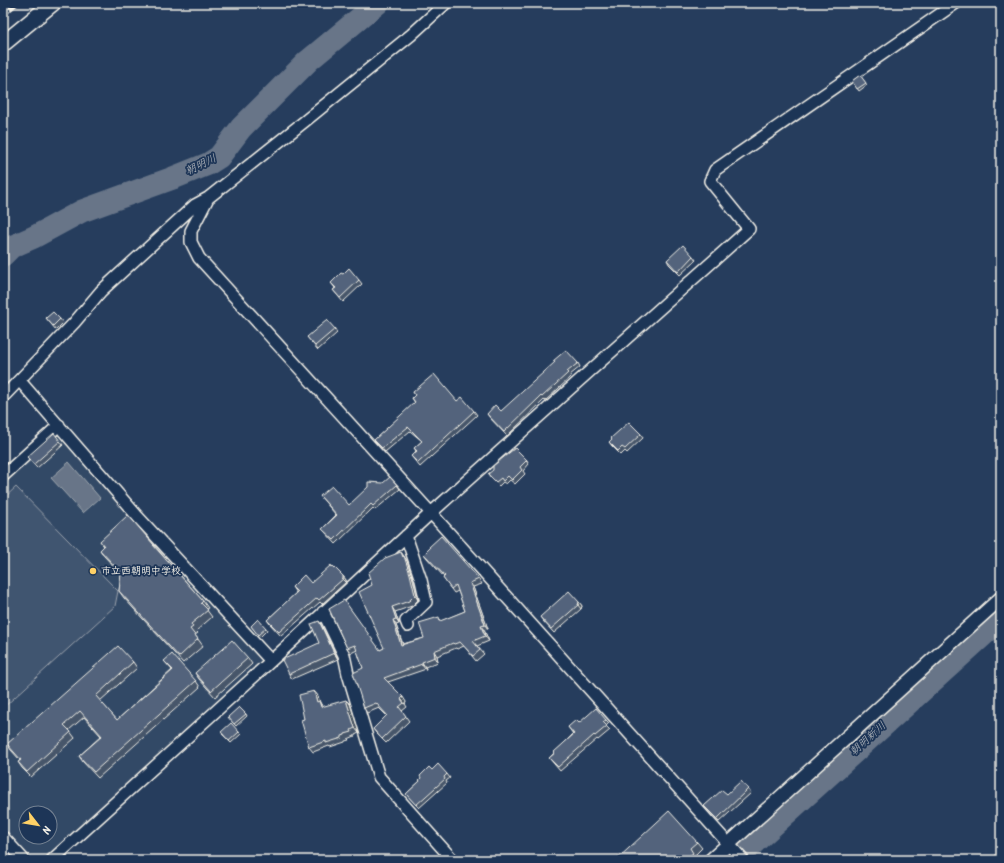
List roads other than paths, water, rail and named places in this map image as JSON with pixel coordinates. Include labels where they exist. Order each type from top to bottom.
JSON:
[{"type":"main road","points":[[3,44],[53,3]]},
{"type":"street","points":[[3,397],[74,323],[101,291],[195,206],[208,198],[311,116],[446,3]]},
{"type":"street","points":[[52,860],[431,513],[749,229],[710,181],[716,170],[956,3]]},
{"type":"street","points":[[208,198],[192,231],[191,242],[199,258],[431,513],[737,854]]},
{"type":"street","points":[[20,381],[138,517],[271,661]]},
{"type":"street","points":[[3,476],[58,425]]},
{"type":"street","points":[[406,536],[421,580],[426,602],[406,621],[408,626]]},
{"type":"street","points":[[711,860],[737,854],[1001,598]]},
{"type":"street","points":[[323,612],[344,655],[348,674],[379,777],[453,860]]},
{"type":"street","points":[[3,837],[24,860]]},
{"type":"waterway","name":"朝明川","points":[[3,255],[11,247],[34,237],[82,211],[173,178],[208,164],[219,157],[241,128],[308,61],[378,3]]},
{"type":"waterway","name":"朝明新川","points":[[735,860],[1001,619]]},
{"type":"railway","points":[[3,15],[17,3]]},
{"type":"place","name":"市立西朝明中学校","points":[[93,571]]}]
